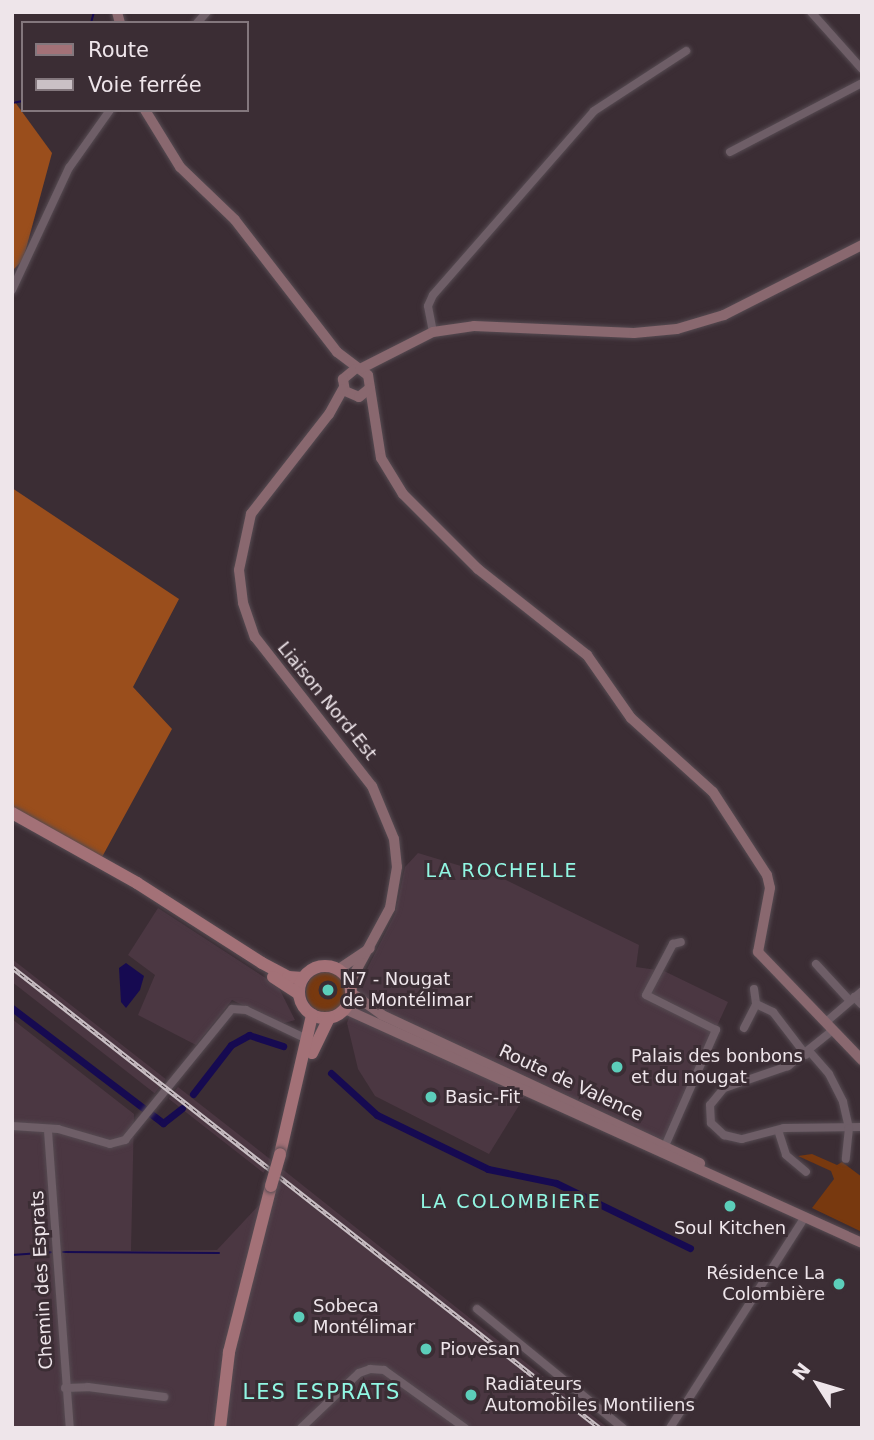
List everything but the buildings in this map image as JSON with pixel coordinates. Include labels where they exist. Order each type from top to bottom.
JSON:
[{"type":"main road","points":[[146,112],[180,167],[235,220],[337,352],[370,383],[381,458],[403,494],[478,569],[587,655],[618,705],[713,792],[767,875],[770,888],[758,952],[862,1060]]},
{"type":"main road","points":[[344,376],[433,332],[474,326],[634,333],[677,329],[724,315],[862,245]]},
{"type":"main road","points":[[337,352],[344,376],[344,388],[376,417]]},
{"type":"main road","points":[[370,383],[387,355]]},
{"type":"main road","name":"Liaison Nord-Est","points":[[329,414],[356,397],[370,383]]},
{"type":"main road","name":"Liaison Nord-Est","points":[[344,388],[329,414],[251,514],[239,570],[243,603],[255,637],[372,786],[386,812],[394,839],[395,891],[373,946],[351,987]]},
{"type":"main road","points":[[12,813],[161,897],[288,977],[303,978]]},
{"type":"main road","points":[[12,822],[159,905],[299,994],[312,1015],[299,1086],[229,1352],[219,1428]]},
{"type":"main road","points":[[299,994],[303,978],[319,966],[339,969],[373,946]]},
{"type":"main road","points":[[299,1086],[329,1018],[345,1009],[351,987],[339,969]]},
{"type":"main road","name":"Route de Valence","points":[[351,987],[382,1015],[665,1146],[776,1203],[862,1243]]},
{"type":"main road","name":"Route de Valence","points":[[345,1009],[776,1203]]},
{"type":"main road","points":[[312,1015],[329,1018]]},
{"type":"street","points":[[811,12],[862,69]]},
{"type":"street","points":[[433,332],[428,306],[433,295],[593,111],[686,51]]},
{"type":"street","points":[[730,152],[862,83]]},
{"type":"street","points":[[12,290],[69,168],[109,112]]},
{"type":"street","points":[[665,1146],[716,1030],[646,995],[673,944],[681,942]]},
{"type":"street","points":[[816,964],[852,999],[862,1005]]},
{"type":"street","points":[[744,1028],[756,1004],[754,989]]},
{"type":"street","points":[[862,991],[852,999],[808,1054],[771,1074],[745,1078],[724,1088],[710,1105],[711,1123],[724,1135],[742,1139],[778,1130],[862,1127]]},
{"type":"street","points":[[756,1004],[773,1012],[808,1054],[829,1074],[849,1128],[846,1159]]},
{"type":"street","points":[[12,1126],[48,1131],[58,1129],[110,1144],[125,1140],[232,1009],[246,1010],[309,1040]]},
{"type":"street","points":[[778,1130],[786,1155],[806,1172]]},
{"type":"street","name":"Chemin des Esprats","points":[[48,1131],[70,1428]]},
{"type":"street","points":[[670,1428],[805,1217]]},
{"type":"street","points":[[477,1309],[623,1428]]},
{"type":"street","points":[[301,1428],[359,1373],[370,1369],[384,1370],[465,1428]]},
{"type":"street","points":[[65,1388],[88,1387],[164,1397]]},
{"type":"shaded area","points":[[12,98],[52,153],[23,260],[12,271]]},
{"type":"shaded area","points":[[12,488],[179,599],[133,687],[172,729],[102,857],[12,808]]},
{"type":"shaded area","points":[[418,853],[504,879],[639,945],[636,967],[664,971],[728,1002],[664,1142],[534,1081],[489,1154],[375,1096],[358,1069],[347,1023],[365,973],[395,914],[405,867]]},
{"type":"shaded area","points":[[158,908],[278,986],[295,1020],[281,1024],[232,1000],[196,1045],[138,1015],[155,975],[128,955]]},
{"type":"shaded area","points":[[12,959],[166,1079],[155,1093],[12,982]]},
{"type":"shaded area","points":[[126,963],[144,976],[140,990],[126,1008],[121,1002],[119,968]]},
{"type":"shaded area","points":[[326,972],[340,978],[346,992],[340,1006],[326,1012],[312,1006],[306,992],[312,978]]},
{"type":"shaded area","points":[[12,1019],[134,1114],[131,1251],[217,1250],[276,1187],[281,1168],[608,1428],[12,1428]]},
{"type":"shaded area","points":[[178,1087],[273,1161],[263,1173],[169,1099]]},
{"type":"shaded area","points":[[812,1154],[837,1165],[842,1162],[862,1177],[862,1232],[812,1208],[834,1179],[831,1171],[798,1156]]},
{"type":"waterway","points":[[92,21],[94,12]]},
{"type":"waterway","points":[[12,103],[21,101]]},
{"type":"waterway","points":[[12,1008],[163,1123],[182,1108]]},
{"type":"waterway","points":[[193,1094],[231,1045],[249,1035],[283,1046]]},
{"type":"waterway","points":[[331,1073],[377,1115],[488,1169],[556,1183],[690,1248]]},
{"type":"waterway","points":[[12,1255],[51,1252]]},
{"type":"waterway","points":[[63,1252],[219,1253]]},
{"type":"railway","points":[[12,967],[600,1428]]},
{"type":"place","name":"N7 - Nougat de Montélimar","points":[[328,990]]},
{"type":"place","name":"Palais des bonbons et du nougat","points":[[617,1067]]},
{"type":"place","name":"Basic-Fit","points":[[431,1097]]},
{"type":"place","name":"Soul Kitchen","points":[[730,1206]]},
{"type":"place","name":"Résidence La Colombière","points":[[839,1284]]},
{"type":"place","name":"Sobeca Montélimar","points":[[299,1317]]},
{"type":"place","name":"Piovesan","points":[[426,1349]]},
{"type":"place","name":"Radiateurs Automobiles Montiliens","points":[[471,1395]]},
{"type":"district","name":"LA ROCHELLE","points":[[502,871]]},
{"type":"district","name":"LA COLOMBIERE","points":[[511,1202]]},
{"type":"district","name":"LES ESPRATS","points":[[322,1392]]}]
